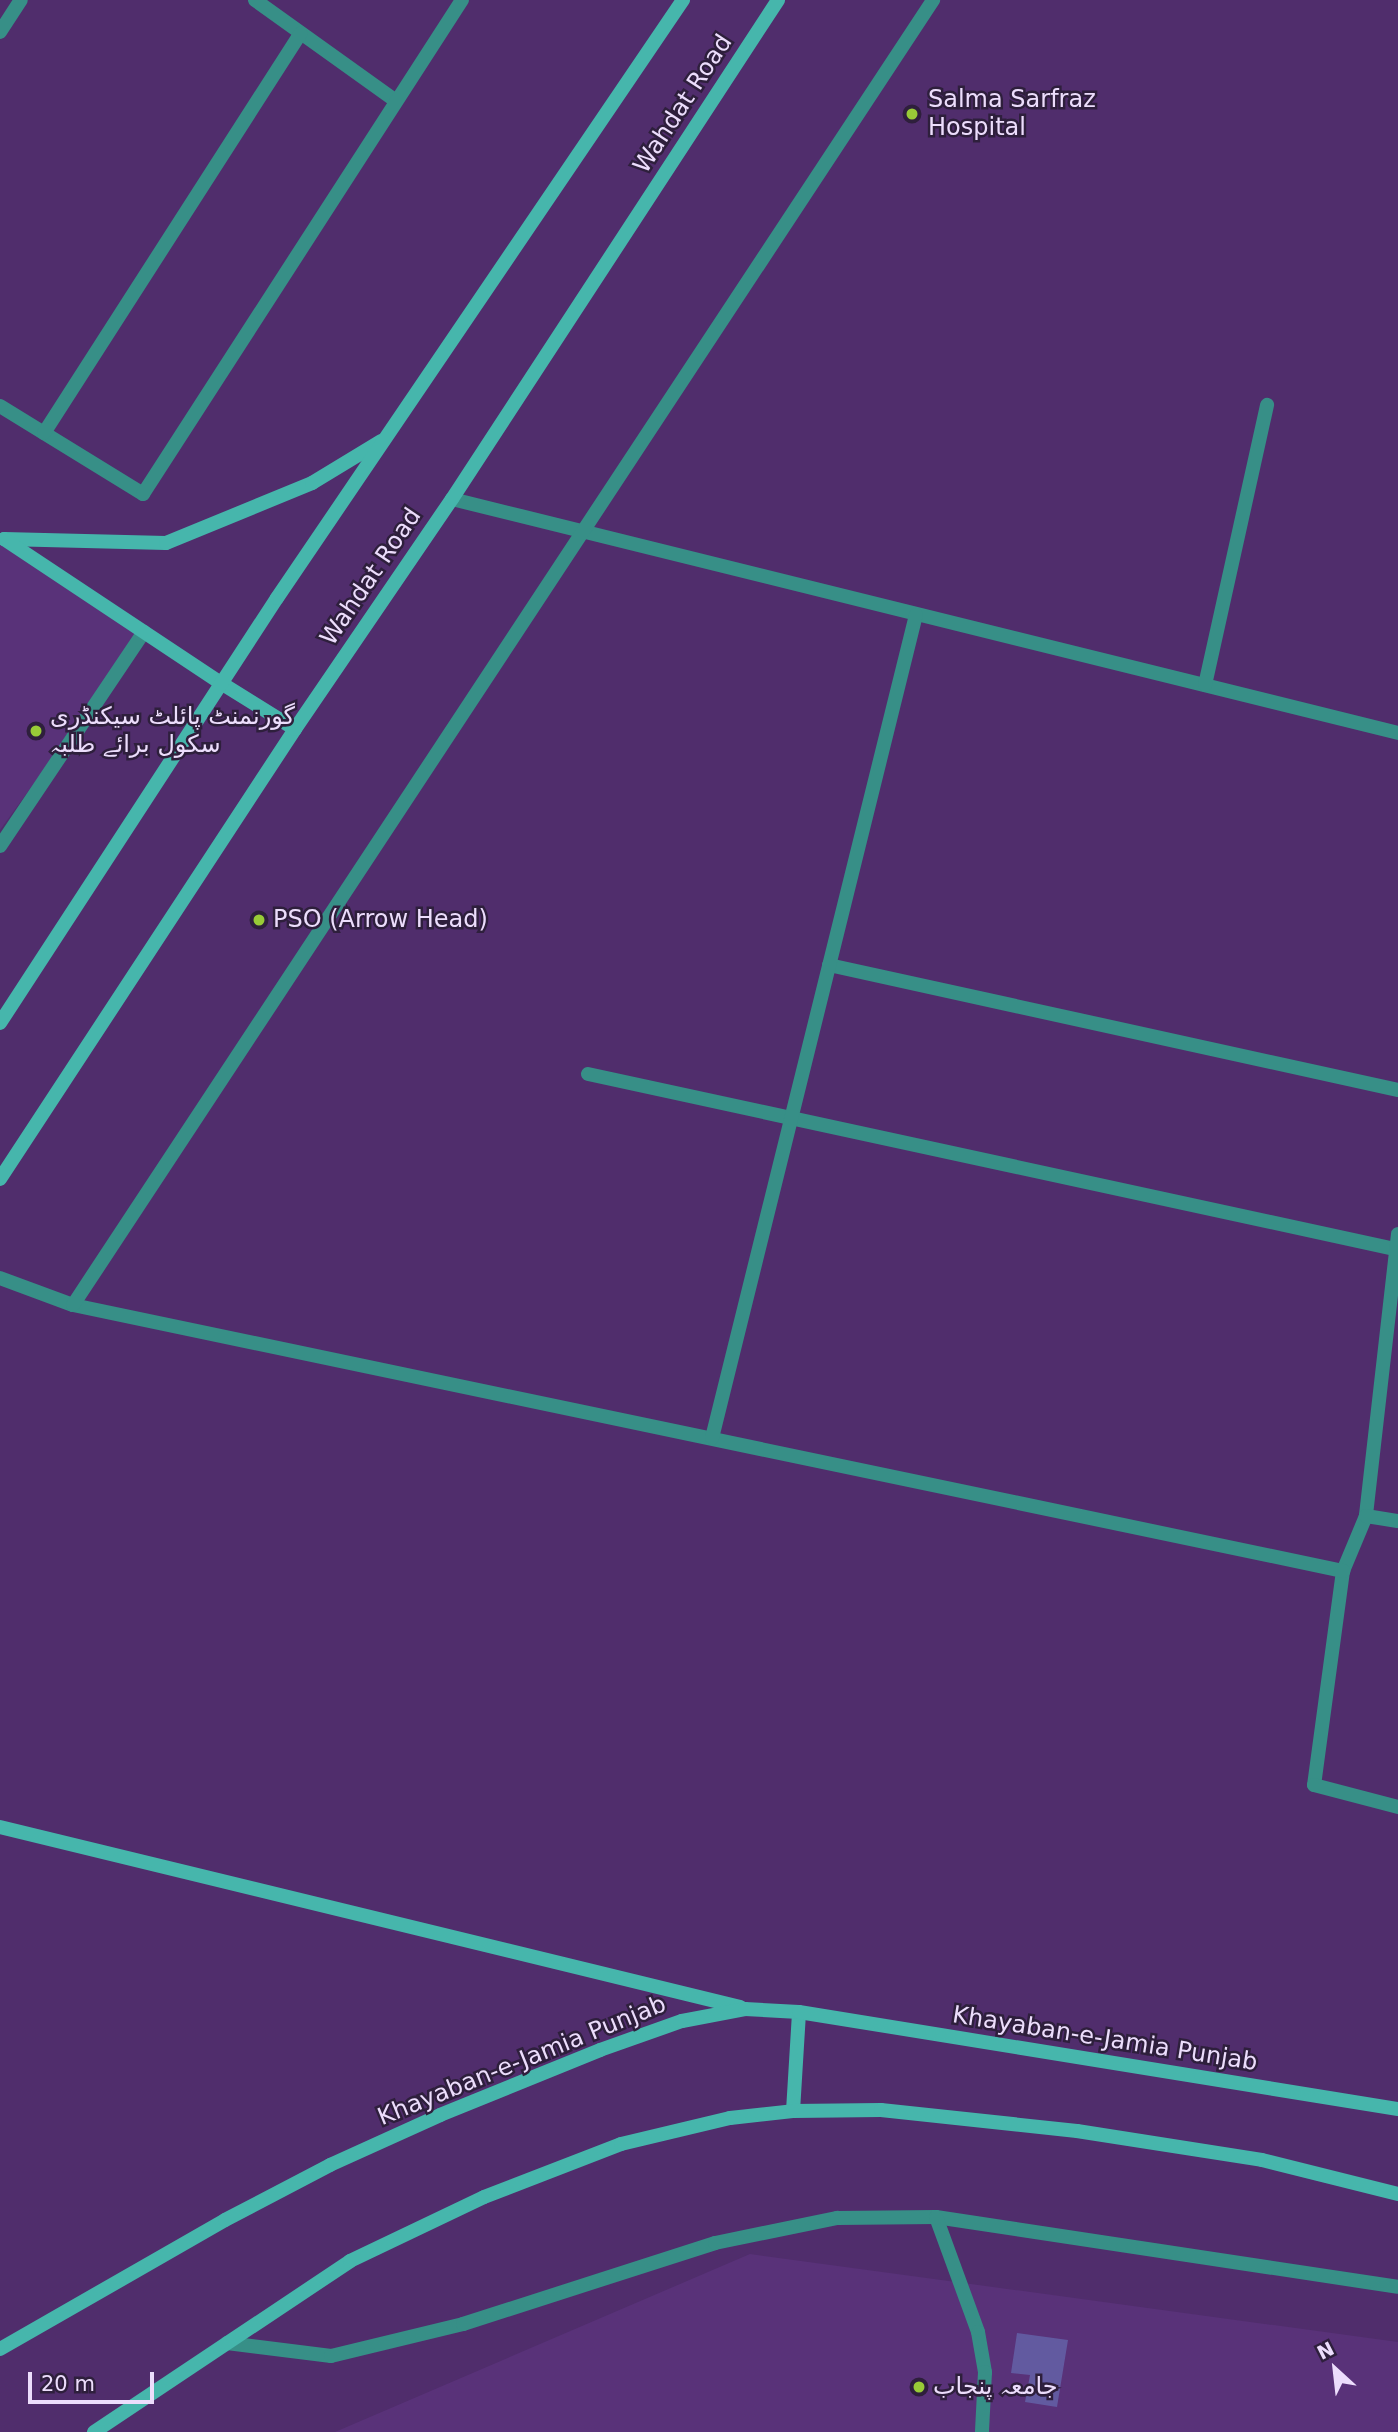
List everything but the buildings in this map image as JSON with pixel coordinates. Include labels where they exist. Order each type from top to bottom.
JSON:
[{"type":"main road","points":[[0,1023],[221,683],[683,0]]},
{"type":"main road","name":"Wahdat Road","points":[[0,1179],[295,729],[452,499],[778,0]]},
{"type":"main road","points":[[2,538],[166,543],[313,483],[386,439]]},
{"type":"main road","points":[[2,538],[295,729]]},
{"type":"main road","points":[[0,1827],[745,2009]]},
{"type":"main road","name":"Khayaban-e-Jamia Punjab","points":[[0,2349],[225,2220],[342,2159],[440,2115],[600,2050],[682,2021],[745,2009],[799,2012],[1398,2109]]},
{"type":"main road","points":[[793,2111],[799,2012]]},
{"type":"main road","points":[[94,2432],[350,2261],[484,2197],[621,2144],[730,2118],[793,2111],[881,2110],[1077,2131],[1262,2160],[1398,2194]]},
{"type":"street","points":[[0,32],[21,0]]},
{"type":"street","points":[[255,0],[396,101]]},
{"type":"street","points":[[0,405],[142,494],[461,0]]},
{"type":"street","points":[[73,1305],[928,1]]},
{"type":"street","points":[[44,433],[301,33]]},
{"type":"street","points":[[1205,685],[1267,405]]},
{"type":"street","points":[[452,499],[1398,733]]},
{"type":"street","points":[[712,1438],[916,615]]},
{"type":"street","points":[[0,846],[144,632]]},
{"type":"street","points":[[829,965],[1398,1090]]},
{"type":"street","points":[[588,1074],[1396,1241],[1394,1307],[1366,1516],[1343,1571],[1314,1785],[1398,1807]]},
{"type":"street","points":[[0,1278],[73,1305],[1343,1571]]},
{"type":"street","points":[[1366,1516],[1398,1521]]},
{"type":"street","points":[[936,2217],[978,2332],[985,2372],[982,2432]]},
{"type":"street","points":[[227,2343],[331,2356],[463,2324],[715,2243],[837,2218],[936,2217],[1398,2287]]},
{"type":"shaded area","name":"گورنمنٹ پائلٹ سیکنڈری سکول برائے طلبہ","points":[[0,536],[144,632],[0,830]]},
{"type":"shaded area","name":"جامعہ پنجاب","points":[[750,2254],[1398,2342],[1398,2432],[335,2432]]},
{"type":"place","name":"Salma Sarfraz Hospital","points":[[912,114]]},
{"type":"place","name":"گورنمنٹ پائلٹ سیکنڈری سکول برائے طلبہ","points":[[36,731]]},
{"type":"place","name":"PSO (Arrow Head)","points":[[259,920]]},
{"type":"place","name":"جامعہ پنجاب","points":[[919,2387]]}]
